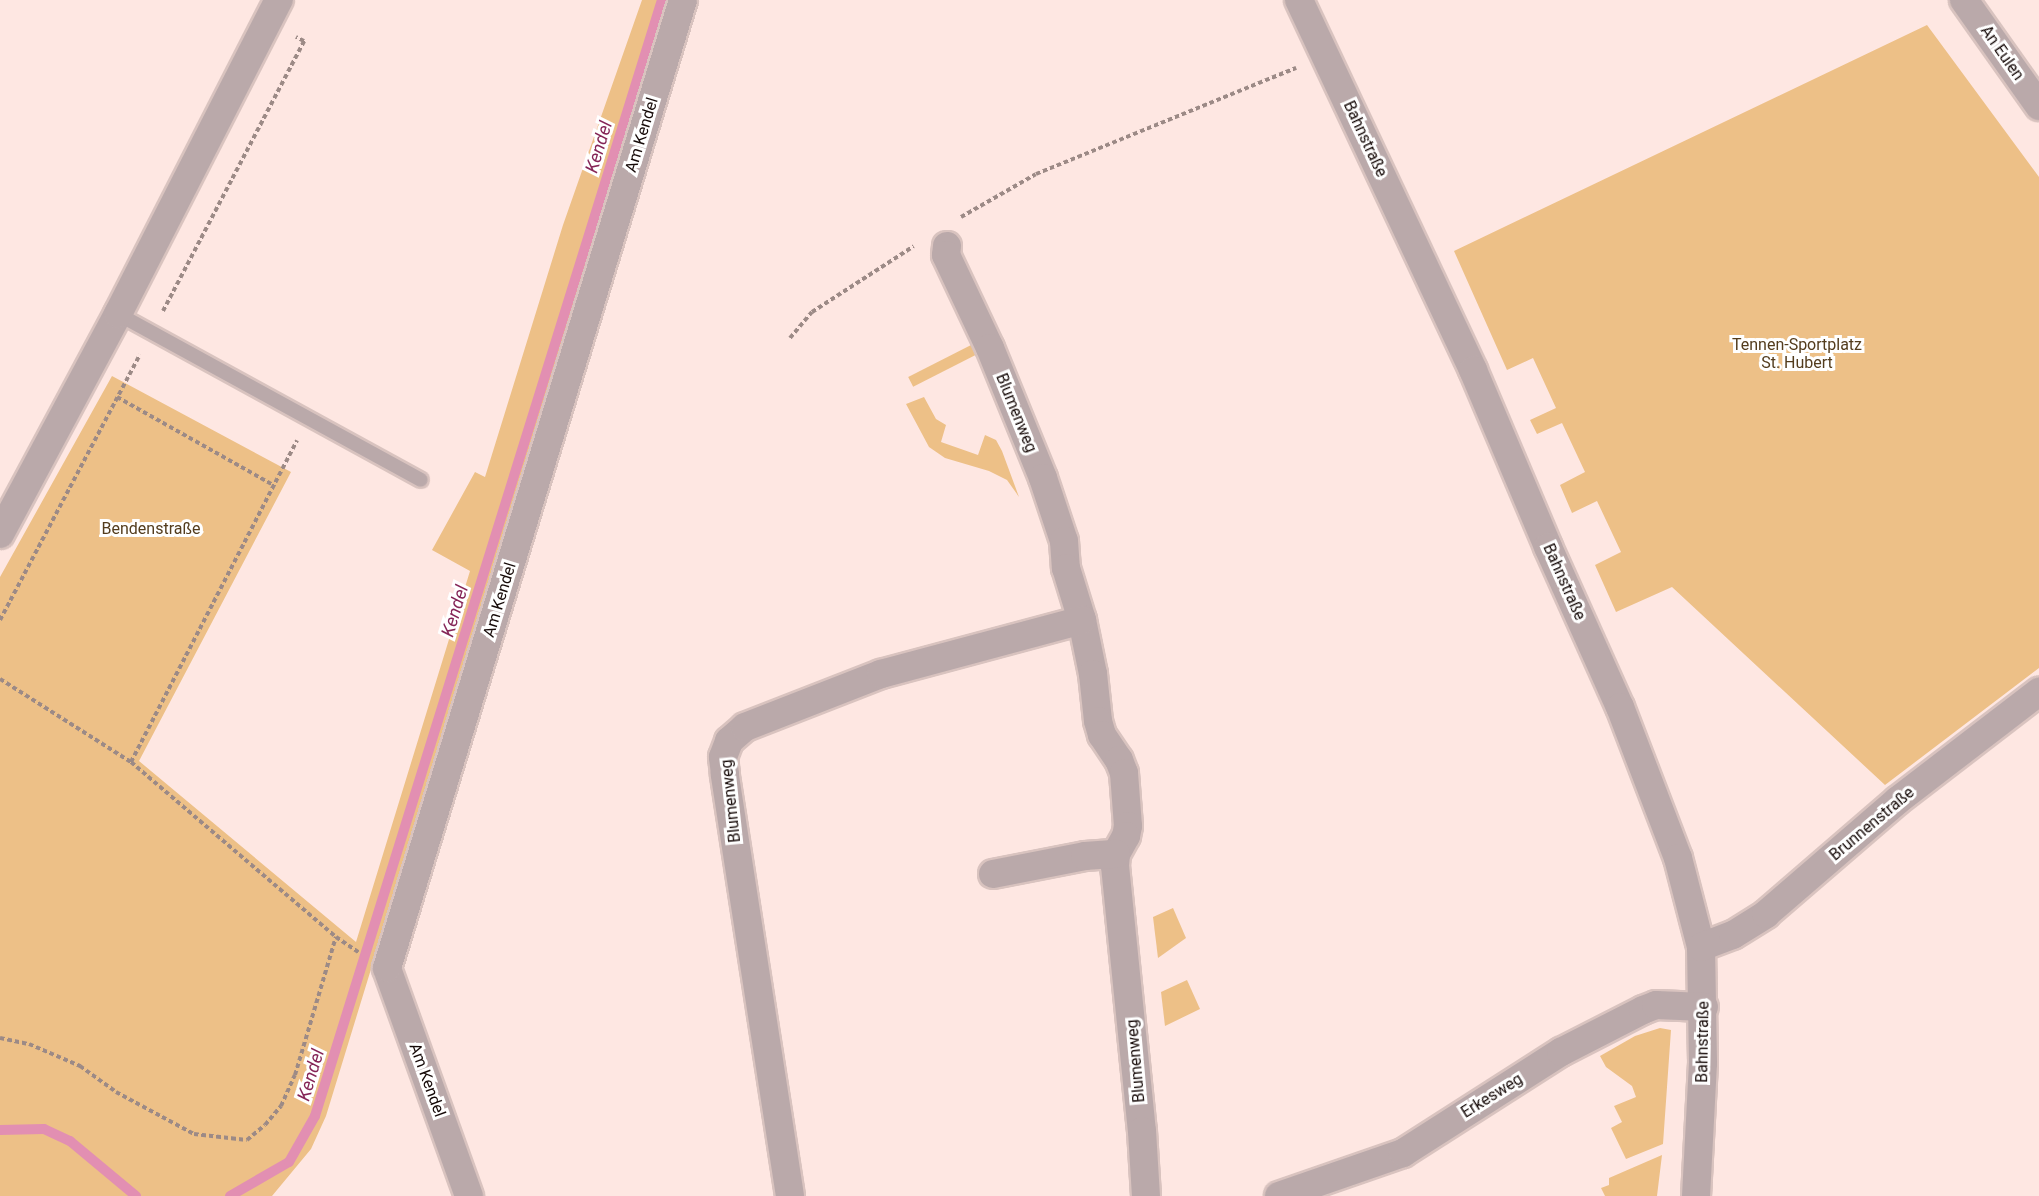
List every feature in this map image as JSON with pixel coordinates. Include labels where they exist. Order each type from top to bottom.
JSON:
[{"type":"street","points":[[0,534],[118,314],[279,0]]},
{"type":"street","name":"Am Kendel","points":[[469,1196],[387,968],[683,0]]},
{"type":"street","name":"Bahnstraße","points":[[1299,0],[1417,246],[1620,707],[1674,847],[1701,947],[1704,1007],[1702,1118],[1696,1196]]},
{"type":"street","name":"An Eulen","points":[[1964,0],[2039,106]]},
{"type":"street","name":"Blumenweg","points":[[934,244],[946,255],[990,348],[1043,478],[1064,541],[1066,568],[1082,620],[1100,728],[1124,773],[1128,826],[1126,836],[1116,854],[1146,1196]]},
{"type":"street","name":"Blumenweg","points":[[790,1196],[724,774],[723,757],[729,741],[745,727],[881,674],[1082,620]]},
{"type":"street","name":"Brunnenstraße","points":[[1701,947],[1733,935],[1766,914],[1898,800],[2039,692]]},
{"type":"street","points":[[993,874],[1085,856],[1116,854]]},
{"type":"street","name":"Erkesweg","points":[[1279,1196],[1403,1153],[1561,1052],[1643,1010],[1656,1005],[1704,1007]]},
{"type":"lane","points":[[118,314],[421,480]]},
{"type":"path","points":[[0,620],[304,40]]},
{"type":"path","points":[[959,218],[1036,174],[1324,56]]},
{"type":"path","points":[[790,338],[812,312],[934,244]]},
{"type":"path","points":[[82,380],[118,397],[273,484]]},
{"type":"path","points":[[131,762],[273,484],[309,419]]},
{"type":"path","points":[[0,679],[131,762],[336,937],[353,948]]},
{"type":"path","points":[[0,1038],[29,1044],[80,1066],[116,1092],[194,1134],[247,1140],[265,1125],[281,1106],[295,1075],[336,937]]},
{"type":"green space","name":"Bendenstraße","points":[[642,0],[668,0],[326,1116],[311,1149],[272,1196],[0,1196],[0,577],[112,376],[291,472],[139,761],[356,942],[470,571],[432,550],[475,472],[485,477],[563,225]]},
{"type":"green space","name":"Tennen-Sportplatz St. Hubert","points":[[1927,25],[2039,177],[2039,668],[1885,785],[1672,587],[1616,612],[1595,565],[1621,552],[1597,501],[1572,513],[1560,485],[1585,472],[1562,423],[1537,434],[1530,420],[1556,408],[1533,358],[1507,370],[1454,251]]},
{"type":"green space","points":[[975,343],[980,353],[913,387],[908,377]]},
{"type":"green space","points":[[924,397],[936,419],[946,425],[941,442],[978,455],[985,435],[996,440],[1019,497],[1007,480],[989,471],[945,458],[929,447],[906,404]]},
{"type":"green space","points":[[1173,908],[1186,938],[1158,958],[1153,917]]},
{"type":"green space","points":[[1187,980],[1200,1009],[1165,1026],[1161,992]]},
{"type":"green space","points":[[1660,1028],[1671,1030],[1663,1144],[1626,1159],[1611,1128],[1622,1122],[1614,1106],[1636,1097],[1632,1086],[1606,1067],[1600,1056],[1635,1036]]},
{"type":"green space","points":[[1662,1155],[1657,1196],[1605,1196],[1601,1188],[1609,1185],[1609,1178]]},
{"type":"waterway","name":"Kendel","points":[[230,1196],[289,1162],[315,1116],[662,0]]},
{"type":"waterway","name":"Kendel","points":[[0,1130],[44,1129],[70,1141],[136,1196]]}]
